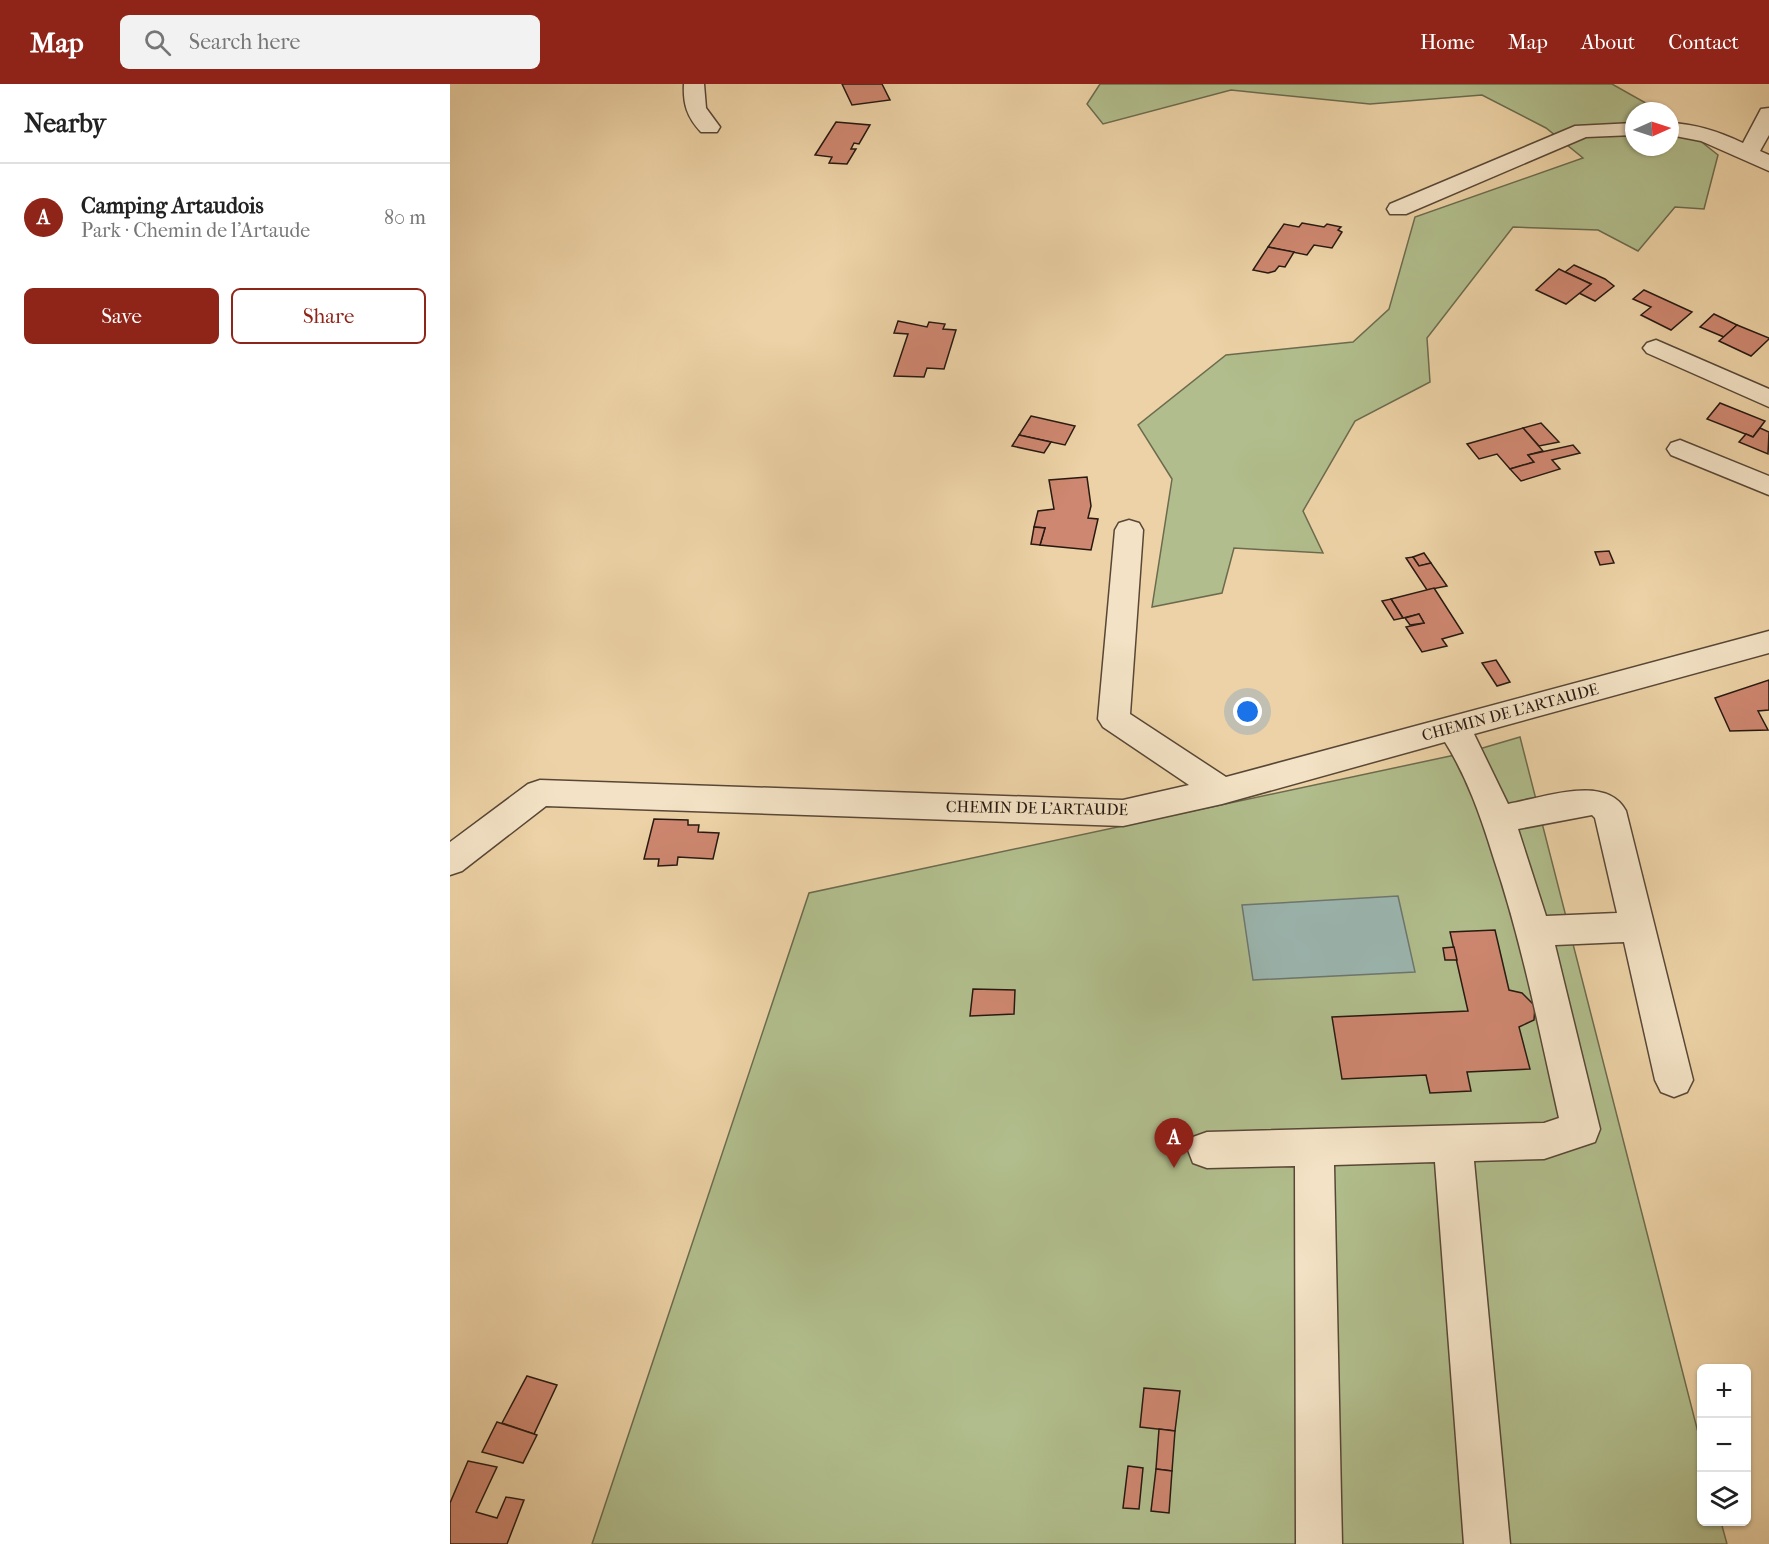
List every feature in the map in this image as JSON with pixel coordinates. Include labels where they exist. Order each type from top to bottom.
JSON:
[{"type":"street","points":[[694,84],[693,105],[699,117],[709,127]]},
{"type":"street","points":[[1748,154],[1769,114]]},
{"type":"street","points":[[1398,209],[1583,131],[1625,129]]},
{"type":"street","points":[[1679,129],[1687,129],[1769,164]]},
{"type":"street","points":[[1656,348],[1769,399]]},
{"type":"street","points":[[1680,448],[1769,486]]},
{"type":"street","points":[[1129,530],[1114,719],[1222,791]]},
{"type":"street","name":"CHEMIN DE L'ARTAUDE","points":[[450,861],[540,793],[1123,813],[1222,791],[1769,642]]},
{"type":"street","points":[[1207,1150],[1544,1141],[1581,1129],[1528,904],[1498,819],[1469,752],[1453,728]]},
{"type":"street","points":[[1498,819],[1590,802],[1601,804],[1610,811],[1674,1080]]},
{"type":"street","points":[[1534,931],[1636,927]]},
{"type":"street","points":[[1453,1143],[1487,1544]]},
{"type":"street","points":[[1314,1147],[1319,1544]]},
{"type":"green space","points":[[1100,84],[1612,84],[1644,102],[1625,102],[1625,156],[1679,156],[1679,124],[1718,155],[1704,209],[1675,207],[1638,251],[1598,230],[1513,227],[1427,338],[1430,382],[1355,421],[1303,511],[1323,553],[1234,548],[1222,593],[1152,607],[1172,479],[1138,425],[1226,355],[1353,342],[1389,309],[1415,217],[1583,158],[1546,128],[1482,95],[1370,104],[1231,90],[1103,124],[1087,104]]},
{"type":"green space","points":[[1520,737],[1697,1428],[1697,1526],[1722,1526],[1727,1544],[592,1544],[809,893],[1469,752]]},
{"type":"water","points":[[1398,896],[1415,972],[1253,980],[1242,905]]},
{"type":"building","points":[[842,84],[882,84],[890,100],[852,105]]},
{"type":"building","points":[[836,122],[870,125],[859,144],[854,143],[851,149],[856,149],[847,164],[829,163],[832,157],[815,155]]},
{"type":"building","points":[[1302,223],[1341,227],[1338,230],[1342,232],[1332,248],[1314,245],[1307,255],[1268,247],[1284,224],[1299,227]]},
{"type":"building","points":[[1268,247],[1294,252],[1285,267],[1279,266],[1275,271],[1268,273],[1253,270]]},
{"type":"building","points":[[1574,265],[1605,279],[1614,286],[1595,301],[1579,293],[1591,284],[1565,272]]},
{"type":"building","points":[[1559,269],[1591,284],[1566,304],[1536,290]]},
{"type":"building","points":[[1644,290],[1692,312],[1671,330],[1641,315],[1651,307],[1633,299]]},
{"type":"building","points":[[1714,314],[1737,325],[1724,337],[1700,327]]},
{"type":"building","points":[[898,321],[927,327],[929,322],[945,324],[943,329],[956,330],[944,369],[927,368],[924,377],[894,376],[908,334],[894,333]]},
{"type":"building","points":[[1737,325],[1769,339],[1751,356],[1719,341]]},
{"type":"building","points":[[1720,403],[1765,421],[1753,437],[1707,419]]},
{"type":"building","points":[[1031,416],[1075,426],[1065,445],[1019,435]]},
{"type":"building","points":[[1541,423],[1559,442],[1539,446],[1523,428]]},
{"type":"building","points":[[1523,428],[1543,451],[1528,455],[1534,462],[1510,469],[1497,454],[1479,459],[1467,444]]},
{"type":"building","points":[[1760,428],[1769,432],[1768,454],[1739,442],[1746,434],[1753,437]]},
{"type":"building","points":[[1019,435],[1051,442],[1044,453],[1012,446]]},
{"type":"building","points":[[1573,445],[1580,453],[1552,460],[1560,469],[1521,481],[1510,469],[1534,462],[1528,455]]},
{"type":"building","points":[[1087,477],[1091,506],[1088,518],[1098,519],[1091,550],[1040,545],[1045,528],[1034,527],[1038,511],[1054,509],[1049,480]]},
{"type":"building","points":[[1034,527],[1045,528],[1040,545],[1031,544]]},
{"type":"building","points":[[1609,551],[1614,563],[1600,565],[1595,552]]},
{"type":"building","points":[[1424,553],[1431,563],[1419,566],[1413,557]]},
{"type":"building","points":[[1413,557],[1419,566],[1431,563],[1447,586],[1427,590],[1406,558]]},
{"type":"building","points":[[1434,588],[1463,633],[1442,639],[1447,646],[1422,652],[1406,627],[1424,623],[1419,614],[1403,618],[1391,599]]},
{"type":"building","points":[[1391,599],[1403,618],[1394,620],[1382,601]]},
{"type":"building","points":[[1419,614],[1424,623],[1410,625],[1405,618]]},
{"type":"building","points":[[1496,660],[1510,682],[1497,686],[1482,663]]},
{"type":"building","points":[[1769,680],[1769,710],[1758,711],[1768,730],[1730,731],[1715,698]]},
{"type":"building","points":[[654,819],[688,820],[688,825],[699,825],[698,832],[719,833],[713,859],[678,857],[677,865],[658,866],[659,859],[644,859]]},
{"type":"building","points":[[1495,930],[1509,990],[1522,993],[1535,1006],[1534,1020],[1519,1027],[1530,1069],[1467,1072],[1471,1091],[1430,1093],[1426,1075],[1342,1079],[1332,1017],[1468,1011],[1450,932]]},
{"type":"building","points":[[1454,947],[1457,960],[1445,960],[1443,948]]},
{"type":"building","points":[[973,989],[1015,990],[1014,1014],[970,1016]]},
{"type":"building","points":[[527,1376],[557,1385],[534,1434],[502,1423]]},
{"type":"building","points":[[1144,1388],[1180,1391],[1175,1431],[1140,1427]]},
{"type":"building","points":[[497,1422],[537,1435],[523,1463],[482,1452]]},
{"type":"building","points":[[1159,1429],[1175,1431],[1172,1471],[1156,1469]]},
{"type":"building","points":[[468,1461],[497,1467],[476,1512],[497,1518],[506,1497],[524,1500],[507,1544],[450,1544],[450,1503]]},
{"type":"building","points":[[1128,1466],[1143,1468],[1139,1509],[1123,1508]]},
{"type":"building","points":[[1156,1469],[1172,1471],[1169,1513],[1151,1511]]},
{"type":"place","name":"Camping Artaudois","points":[[1174,1168]]}]
